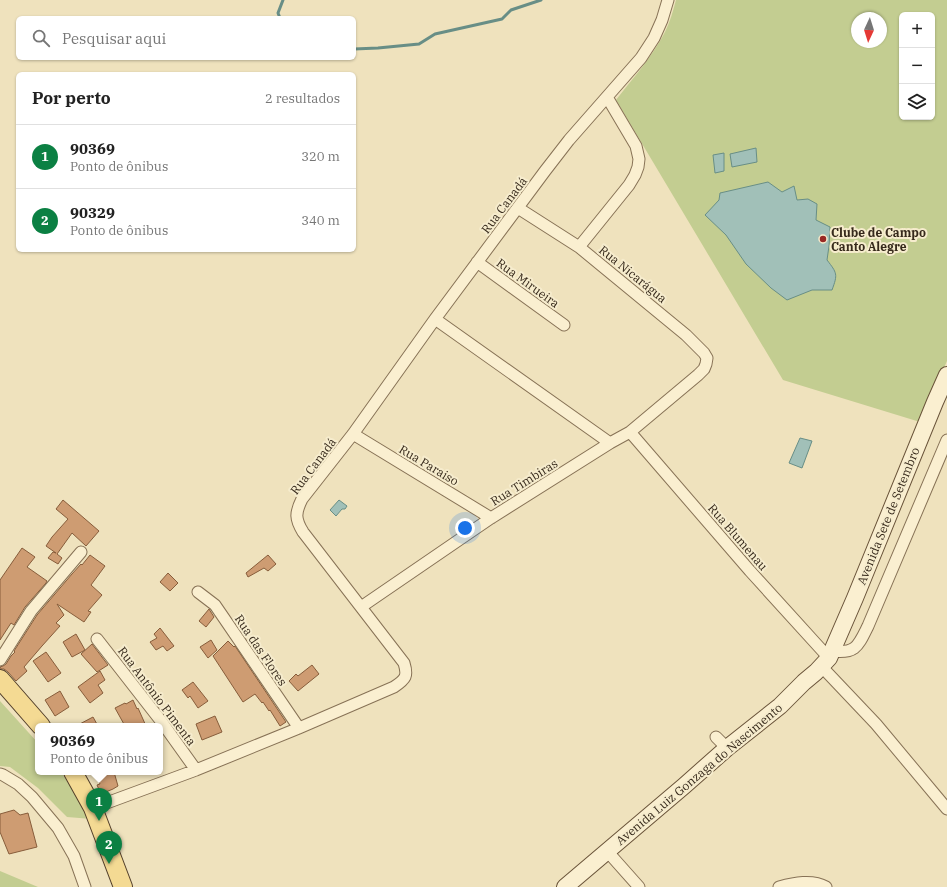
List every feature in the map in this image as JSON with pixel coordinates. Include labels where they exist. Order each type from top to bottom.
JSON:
[{"type":"main road","name":"Avenida Sete de Setembro","points":[[827,658],[855,598],[947,375]]},
{"type":"main road","name":"Avenida Luiz Gonzaga do Nascimento","points":[[565,887],[684,786],[726,748],[780,706],[827,658]]},
{"type":"main road","points":[[0,679],[38,723]]},
{"type":"main road","points":[[75,775],[93,808],[123,887]]},
{"type":"street","name":"Rua Canadá","points":[[93,808],[196,770],[299,728],[394,687],[405,679],[406,670],[404,663],[303,532],[298,524],[296,513],[302,500],[353,434],[435,319],[545,171],[569,140],[640,58],[654,38],[662,20],[668,0]]},
{"type":"street","points":[[579,247],[629,185],[638,167],[639,159],[636,146],[606,97]]},
{"type":"street","name":"Rua Nicarágua","points":[[518,208],[579,247],[696,344],[707,358],[704,369],[698,375]]},
{"type":"street","name":"Rua Mirueira","points":[[477,262],[564,325]]},
{"type":"street","points":[[435,319],[610,443]]},
{"type":"street","name":"Rua Timbiras","points":[[361,607],[492,518],[610,443],[630,432],[698,375]]},
{"type":"street","name":"Rua Blumenau","points":[[630,432],[827,658],[876,724],[947,809]]},
{"type":"street","name":"Rua Paraiso","points":[[353,434],[492,518]]},
{"type":"street","points":[[827,658],[849,651],[860,643],[947,440]]},
{"type":"street","points":[[0,660],[30,611],[81,552]]},
{"type":"street","name":"Rua das Flores","points":[[198,592],[215,605],[299,728]]},
{"type":"street","name":"Rua Antônio Pimenta","points":[[97,639],[162,721],[196,770]]},
{"type":"street","points":[[716,737],[726,748]]},
{"type":"street","points":[[0,774],[18,784],[32,797],[58,828],[74,856],[86,887]]},
{"type":"street","points":[[607,851],[639,887]]},
{"type":"street","points":[[779,887],[803,882],[816,883],[826,887]]},
{"type":"green space","name":"Clube de Campo Canto Alegre","points":[[676,0],[947,0],[947,361],[920,422],[783,380],[616,100],[654,50],[668,24]]},
{"type":"green space","points":[[0,701],[35,740],[35,775],[63,775],[92,819],[67,817],[38,788],[10,767],[0,766]]},
{"type":"green space","points":[[0,871],[38,887],[0,887]]},
{"type":"water","points":[[756,148],[757,162],[732,167],[730,154]]},
{"type":"water","points":[[724,153],[724,171],[715,173],[713,155]]},
{"type":"water","points":[[768,182],[782,192],[794,186],[797,200],[808,199],[817,204],[816,220],[830,227],[827,260],[836,274],[832,290],[812,290],[787,300],[771,288],[746,264],[726,235],[705,215],[719,200],[720,193]]},
{"type":"water","points":[[800,438],[812,441],[802,468],[789,463]]},
{"type":"water","points":[[339,500],[347,506],[336,516],[330,510]]},
{"type":"building","points":[[63,500],[99,531],[86,546],[72,533],[57,554],[62,558],[58,564],[48,558],[53,552],[56,553],[46,546],[68,519],[56,509]]},
{"type":"building","points":[[22,548],[35,557],[27,567],[47,581],[25,607],[14,625],[11,623],[0,640],[0,580]]},
{"type":"building","points":[[90,555],[105,566],[91,585],[102,595],[88,611],[91,612],[84,622],[57,604],[64,615],[56,623],[60,626],[24,667],[27,671],[16,681],[8,672],[0,667],[6,664],[15,652],[14,651],[37,615]]},
{"type":"building","points":[[268,555],[276,564],[268,571],[264,568],[248,577],[246,573]]},
{"type":"building","points":[[168,573],[178,583],[170,591],[160,582]]},
{"type":"building","points":[[209,609],[214,617],[206,627],[199,621]]},
{"type":"building","points":[[160,628],[174,646],[167,651],[163,646],[156,650],[150,642],[157,638],[154,634]]},
{"type":"building","points":[[76,634],[85,650],[72,657],[63,642]]},
{"type":"building","points":[[211,640],[217,650],[208,658],[200,647]]},
{"type":"building","points":[[228,641],[234,647],[235,646],[286,722],[280,726],[270,710],[269,711],[255,694],[243,702],[213,656]]},
{"type":"building","points":[[92,644],[108,665],[97,672],[81,654]]},
{"type":"building","points":[[46,652],[61,673],[48,682],[33,661]]},
{"type":"building","points":[[312,665],[319,674],[298,691],[289,681],[296,674],[298,676]]},
{"type":"building","points":[[100,671],[105,680],[98,685],[103,693],[90,703],[78,687]]},
{"type":"building","points":[[193,682],[208,701],[198,708],[190,696],[188,698],[182,690]]},
{"type":"building","points":[[60,691],[69,707],[55,716],[45,700]]},
{"type":"building","points":[[133,700],[145,723],[123,723],[115,708],[125,703],[126,704]]},
{"type":"building","points":[[215,716],[222,732],[202,740],[196,724]]},
{"type":"building","points":[[93,717],[96,723],[82,723]]},
{"type":"building","points":[[98,775],[115,775],[118,786],[101,794],[97,785],[100,784]]},
{"type":"building","points":[[14,810],[20,815],[28,813],[37,847],[9,854],[0,832],[0,814]]},
{"type":"waterway","points":[[279,16],[278,13],[283,0]]},
{"type":"waterway","points":[[356,49],[419,44],[435,34],[502,19],[511,10],[541,0]]},
{"type":"place","name":"Clube de Campo Canto Alegre","points":[[823,239]]},
{"type":"place","name":"90369","points":[[99,821]]},
{"type":"place","name":"90329","points":[[109,864]]}]
